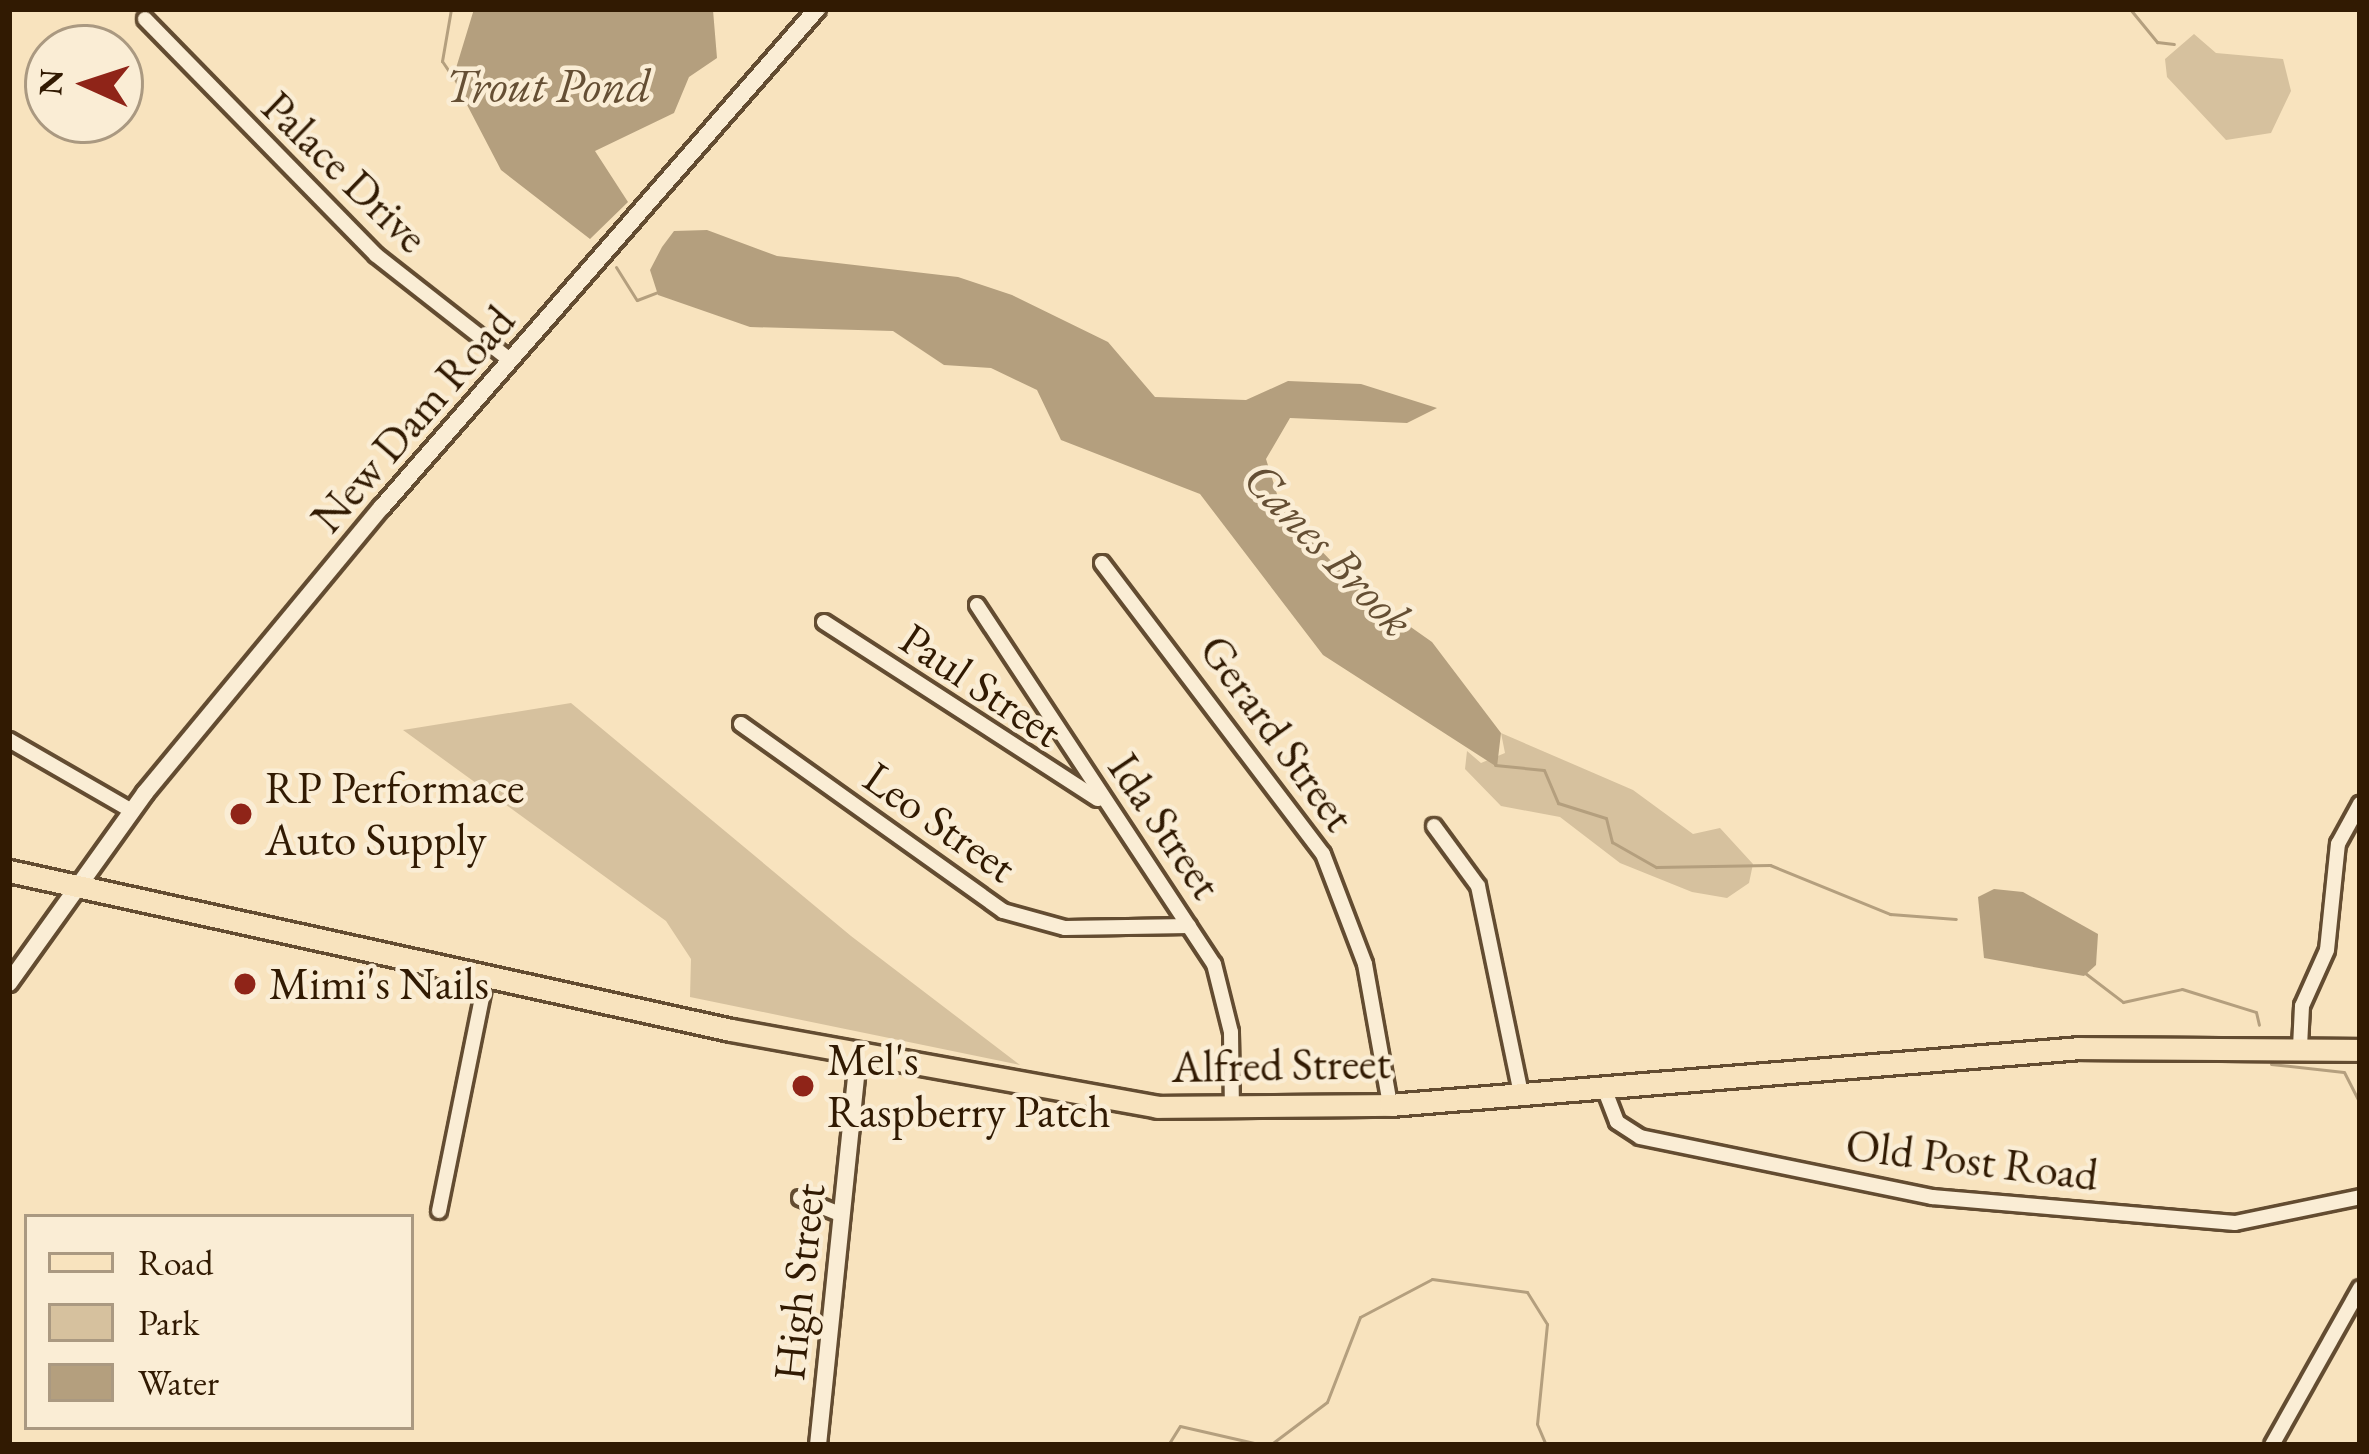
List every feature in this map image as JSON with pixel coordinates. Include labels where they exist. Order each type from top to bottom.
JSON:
[{"type":"main road","name":"Alfred Street","points":[[9,871],[858,1055],[1065,1095],[1232,1109],[1390,1105],[2080,1048],[2360,1050]]},
{"type":"street","name":"New Dam Road","points":[[9,983],[131,812],[510,360],[817,9]]},
{"type":"street","name":"Palace Drive","points":[[145,20],[376,255],[510,360]]},
{"type":"street","name":"Gerard Street","points":[[1102,563],[1323,854],[1366,964],[1390,1105]]},
{"type":"street","name":"Ida Street","points":[[977,604],[1102,802],[1189,926],[1228,1005],[1232,1109]]},
{"type":"street","name":"Paul Street","points":[[824,622],[1102,802]]},
{"type":"street","name":"Leo Street","points":[[742,724],[1003,911],[1065,928],[1189,926]]},
{"type":"street","points":[[9,740],[131,812]]},
{"type":"street","points":[[2300,1047],[2302,1006],[2327,950],[2338,844],[2360,804]]},
{"type":"street","points":[[1434,826],[1478,886],[1521,1093]]},
{"type":"street","points":[[439,1211],[486,977]]},
{"type":"street","name":"High Street","points":[[818,1445],[858,1055]]},
{"type":"street","name":"Old Post Road","points":[[1604,1088],[1617,1122],[1640,1137],[1931,1197],[2235,1223],[2360,1197]]},
{"type":"street","points":[[800,1198],[842,1215]]},
{"type":"street","points":[[2272,1445],[2360,1288]]},
{"type":"green space","points":[[2194,34],[2216,53],[2283,59],[2291,91],[2271,133],[2226,140],[2167,77],[2165,59]]},
{"type":"green space","points":[[571,703],[851,936],[1020,1065],[690,997],[691,959],[666,921],[403,730]]},
{"type":"green space","points":[[1501,733],[1633,790],[1693,834],[1720,828],[1753,864],[1749,883],[1727,898],[1692,892],[1620,863],[1560,817],[1501,806],[1465,769],[1467,751],[1481,763],[1505,753]]},
{"type":"water","name":"Trout Pond","points":[[474,9],[713,10],[717,58],[689,77],[674,113],[595,151],[628,202],[590,239],[501,170],[453,78]]},
{"type":"water","points":[[707,230],[777,256],[958,277],[1012,295],[1108,342],[1155,397],[1246,400],[1288,381],[1361,384],[1437,408],[1407,423],[1290,418],[1266,459],[1282,510],[1361,592],[1432,642],[1501,733],[1497,767],[1323,655],[1200,494],[1061,440],[1037,390],[991,368],[944,365],[893,331],[750,327],[658,295],[650,270],[674,231]]},
{"type":"water","points":[[1994,889],[2023,892],[2098,934],[2096,965],[2084,976],[1984,958],[1978,897]]},
{"type":"waterway","name":"Canes Brook","points":[[451,9],[442,61],[452,76]]},
{"type":"waterway","points":[[2130,9],[2157,42],[2174,44]]},
{"type":"waterway","name":"Canes Brook","points":[[616,267],[637,300],[658,292]]},
{"type":"waterway","points":[[1495,765],[1544,770],[1558,803],[1606,818],[1612,842],[1656,867],[1770,865],[1890,914],[1956,919]]},
{"type":"waterway","name":"Canes Brook","points":[[2085,973],[2123,1002],[2182,989],[2256,1012],[2259,1025]]},
{"type":"waterway","name":"Canes Brook","points":[[2271,1064],[2344,1072],[2360,1104]]},
{"type":"waterway","points":[[1270,1445],[1327,1402],[1360,1317],[1432,1279],[1527,1292],[1547,1324],[1537,1424],[1546,1445]]},
{"type":"waterway","points":[[1168,1445],[1180,1426],[1263,1445]]},
{"type":"place","name":"RP Performace Auto Supply","points":[[241,814]]},
{"type":"place","name":"Mimi's Nails","points":[[245,984]]},
{"type":"place","name":"Mel's Raspberry Patch","points":[[803,1086]]}]
